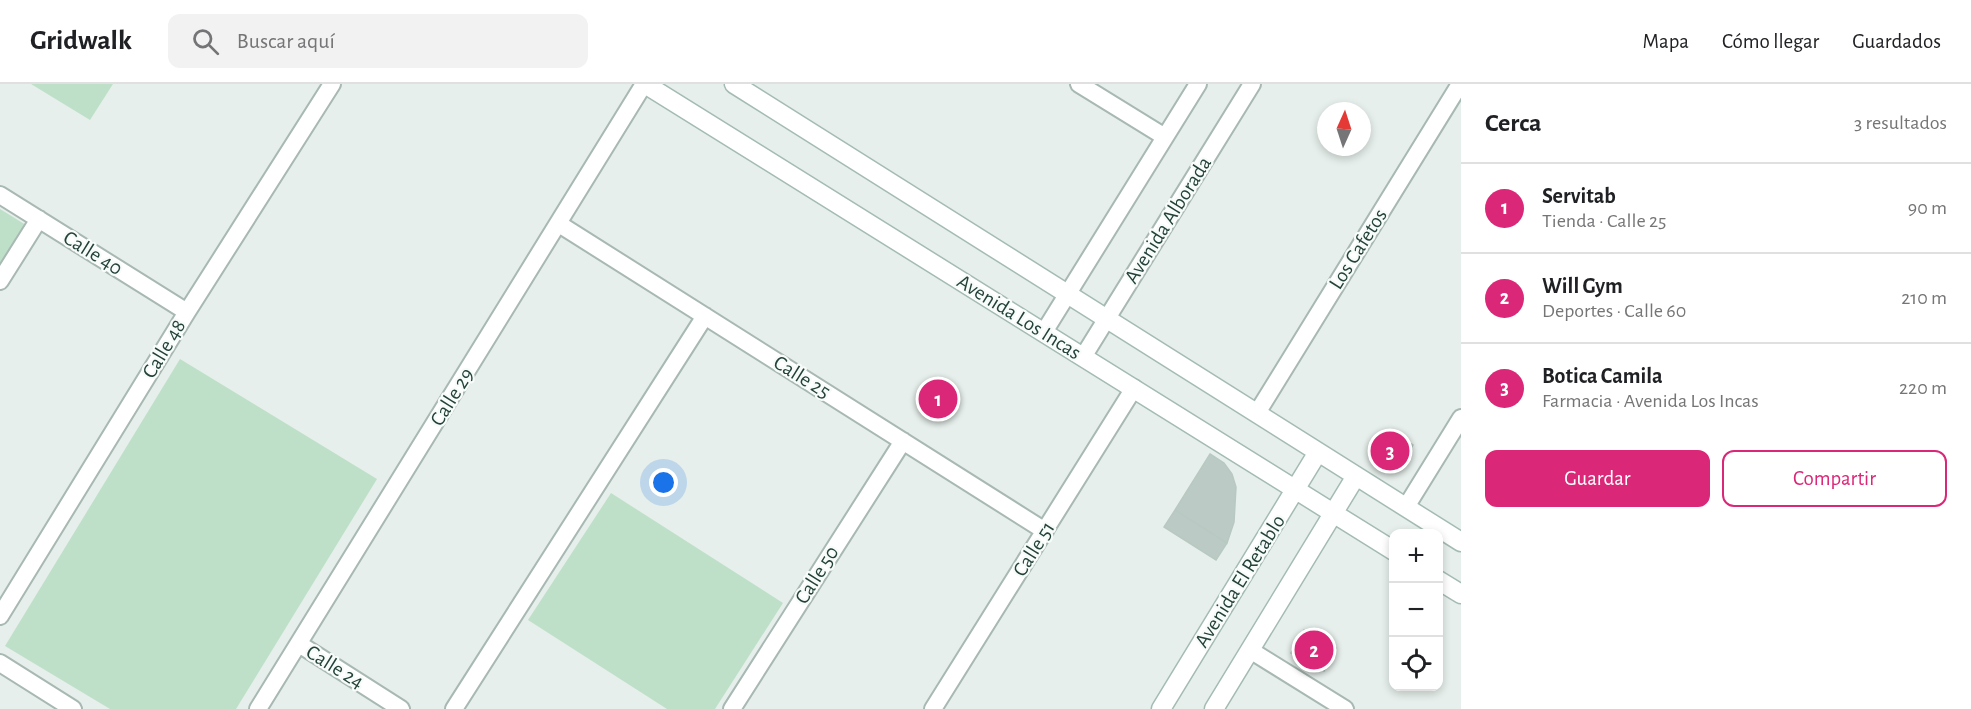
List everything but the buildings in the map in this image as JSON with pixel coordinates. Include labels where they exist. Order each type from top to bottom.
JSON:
[{"type":"main road","name":"Avenida Los Incas","points":[[644,84],[1389,548]]},
{"type":"main road","points":[[734,84],[1461,542]]},
{"type":"main road","name":"Avenida El Retablo","points":[[1161,709],[1318,452]]},
{"type":"main road","name":"Avenida El Retablo","points":[[1214,709],[1356,476]]},
{"type":"main road","points":[[1443,583],[1461,594]]},
{"type":"street","name":"Calle 29","points":[[258,709],[644,84]]},
{"type":"street","points":[[1079,84],[1165,137]]},
{"type":"street","points":[[1044,333],[1198,84]]},
{"type":"street","name":"Avenida Alborada","points":[[1083,357],[1252,84]]},
{"type":"street","name":"Los Cafetos","points":[[1257,413],[1460,84]]},
{"type":"street","name":"Calle 48","points":[[0,616],[328,85]]},
{"type":"street","name":"Calle 40","points":[[0,195],[187,312]]},
{"type":"street","points":[[0,281],[39,219]]},
{"type":"street","name":"Calle 25","points":[[559,224],[1045,531]]},
{"type":"street","points":[[454,709],[705,316]]},
{"type":"street","name":"Calle 51","points":[[933,709],[1134,388]]},
{"type":"street","points":[[1406,507],[1461,418]]},
{"type":"street","name":"Calle 50","points":[[732,709],[903,441]]},
{"type":"street","name":"Calle 24","points":[[299,644],[401,709]]},
{"type":"street","points":[[1250,650],[1345,709]]},
{"type":"street","points":[[0,663],[73,709]]},
{"type":"green space","points":[[31,84],[113,84],[90,120]]},
{"type":"green space","points":[[0,209],[26,225],[0,266]]},
{"type":"green space","points":[[180,359],[377,479],[236,709],[110,709],[5,646]]},
{"type":"green space","points":[[611,493],[783,603],[715,709],[667,709],[528,620]]},
{"type":"place","name":"Servitab","points":[[938,399]]},
{"type":"place","name":"Botica Camila","points":[[1390,451]]},
{"type":"place","name":"Will Gym","points":[[1314,650]]}]
